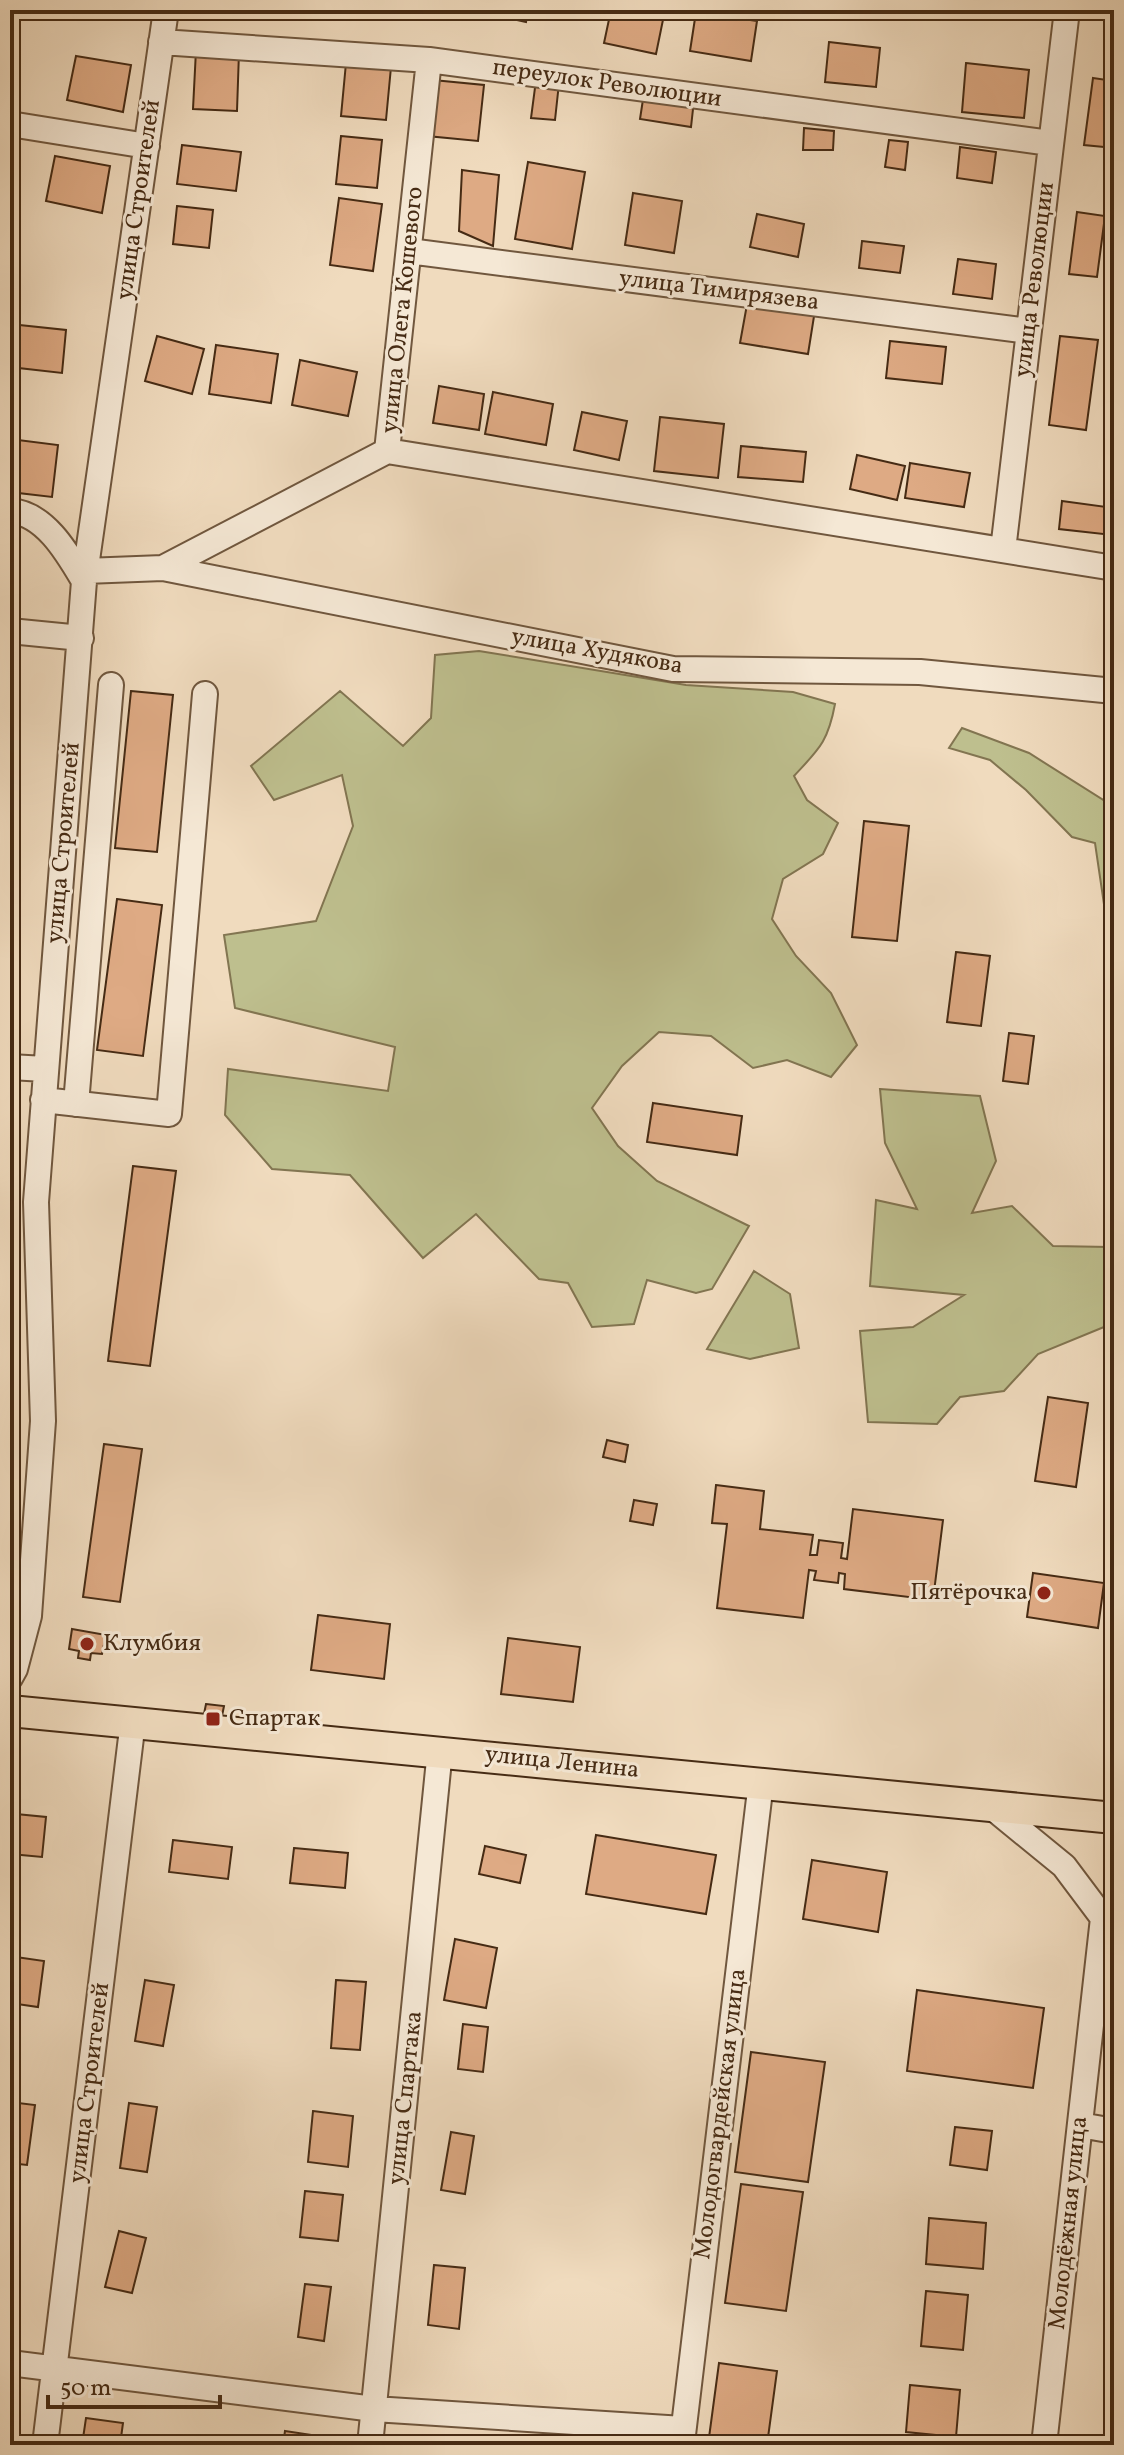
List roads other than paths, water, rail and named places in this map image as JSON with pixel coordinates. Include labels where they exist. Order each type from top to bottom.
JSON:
[{"type":"main road","name":"улица Ленина","points":[[10,1711],[440,1750],[1114,1818]]},
{"type":"street","name":"улица Строителей","points":[[12,1671],[29,1616],[43,1421],[36,1202],[85,576],[166,10]]},
{"type":"street","name":"улица Революции","points":[[1003,550],[1067,10]]},
{"type":"street","name":"переулок Революции","points":[[161,42],[429,60],[1050,143]]},
{"type":"street","name":"улица Олега Кошевого","points":[[163,568],[387,451],[429,60]]},
{"type":"street","points":[[10,124],[147,146]]},
{"type":"street","name":"улица Тимирязева","points":[[409,251],[1029,331]]},
{"type":"street","points":[[387,451],[1114,568]]},
{"type":"street","points":[[10,511],[37,518],[85,576]]},
{"type":"street","name":"улица Худякова","points":[[85,576],[163,568],[673,669],[920,672],[1114,691]]},
{"type":"street","points":[[10,631],[81,638]]},
{"type":"street","points":[[76,1104],[111,685]]},
{"type":"street","points":[[43,1100],[169,1114],[205,694]]},
{"type":"street","points":[[10,1067],[45,1069]]},
{"type":"street","name":"улица Строителей","points":[[45,2445],[133,1721]]},
{"type":"street","name":"улица Спартака","points":[[370,2445],[440,1750]]},
{"type":"street","name":"Молодогвардейская улица","points":[[682,2437],[761,1782]]},
{"type":"street","name":"Молодёжная улица","points":[[993,1808],[1064,1866],[1103,1918],[1044,2445]]},
{"type":"street","points":[[1080,2125],[1114,2131]]},
{"type":"street","points":[[10,2363],[374,2409],[682,2437]]},
{"type":"place","name":"Пятёрочка","points":[[1044,1593]]},
{"type":"place","name":"Клумбия","points":[[87,1644]]},
{"type":"place","name":"Спартак","points":[[213,1719]]}]
